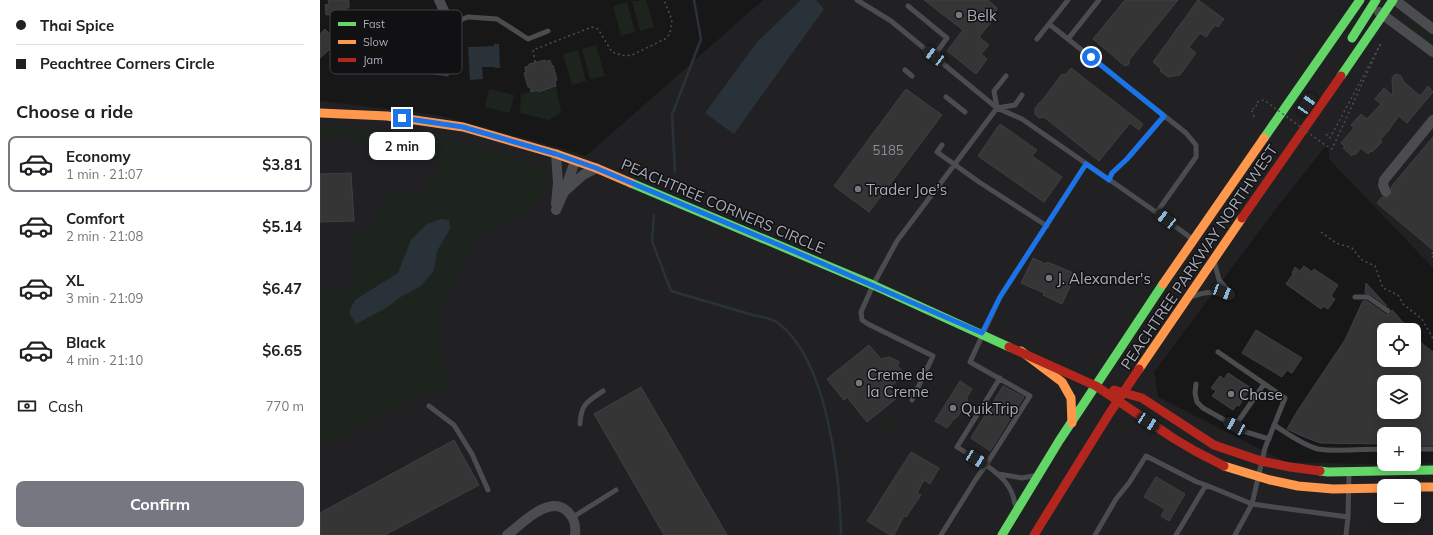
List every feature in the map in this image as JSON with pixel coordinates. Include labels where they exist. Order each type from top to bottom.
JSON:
[{"type":"main road","name":"PEACHTREE PARKWAY NORTHWEST","points":[[1002,535],[1096,386],[1194,240],[1360,0]]},
{"type":"main road","name":"PEACHTREE PARKWAY NORTHWEST","points":[[1034,535],[1121,396],[1184,301],[1394,0]]},
{"type":"main road","points":[[1345,49],[1374,4]]},
{"type":"main road","name":"PEACHTREE CORNERS CIRCLE","points":[[320,113],[387,116],[463,127],[556,154],[596,168],[873,285],[982,333],[1096,386],[1121,396],[1142,398],[1214,445],[1261,461],[1310,470],[1350,472],[1433,470]]},
{"type":"main road","points":[[1277,168],[1292,130]]},
{"type":"main road","points":[[1020,351],[1062,382],[1071,398],[1072,423]]},
{"type":"main road","name":"PEACHTREE CORNERS CIRCLE","points":[[1121,396],[1132,411],[1195,451],[1229,468],[1258,477],[1298,486],[1349,489],[1377,488]]},
{"type":"main road","points":[[1421,487],[1433,486]]},
{"type":"street","points":[[439,0],[444,10]]},
{"type":"street","points":[[1363,0],[1374,4],[1382,16],[1433,52]]},
{"type":"street","points":[[1394,0],[1433,29]]},
{"type":"street","points":[[1386,192],[1383,185],[1384,180],[1433,120]]},
{"type":"street","points":[[556,154],[558,183],[556,210],[575,161]]},
{"type":"street","points":[[564,192],[583,175],[596,168]]},
{"type":"street","points":[[507,535],[540,509],[549,506],[558,506],[566,510],[573,517],[576,525],[575,535]]},
{"type":"lane","points":[[856,0],[891,21],[997,108],[1022,119],[1157,212],[1194,240]]},
{"type":"lane","points":[[1037,39],[1068,0]]},
{"type":"lane","points":[[1068,39],[1099,0]]},
{"type":"lane","points":[[908,6],[947,38],[934,56]]},
{"type":"lane","points":[[462,19],[468,17],[497,19],[528,39],[548,30]]},
{"type":"lane","points":[[1049,24],[1186,133],[1196,145],[1196,157],[1157,212]]},
{"type":"lane","points":[[905,70],[912,76]]},
{"type":"lane","points":[[997,108],[994,91],[1006,76]]},
{"type":"lane","points":[[912,400],[933,356],[868,324],[862,320],[861,312],[873,285],[897,241],[997,108],[1015,105],[1022,95]]},
{"type":"lane","points":[[946,97],[965,112]]},
{"type":"lane","points":[[1109,180],[1112,173],[1127,159],[1164,116]]},
{"type":"lane","points":[[942,145],[937,152],[956,164],[979,182],[1046,226]]},
{"type":"lane","points":[[941,535],[976,478],[986,465],[1030,396],[970,362],[982,333],[1000,297],[1086,164]]},
{"type":"lane","points":[[1184,301],[1205,292],[1223,292],[1232,296],[1219,280],[1214,259]]},
{"type":"lane","points":[[1355,297],[1368,297],[1388,312]]},
{"type":"lane","points":[[1218,352],[1285,398],[1261,461],[1252,504],[1235,535]]},
{"type":"lane","points":[[1000,378],[957,447],[998,474],[1010,487],[1017,511]]},
{"type":"lane","points":[[1196,384],[1195,393],[1197,402],[1203,408],[1246,432],[1269,439]]},
{"type":"lane","points":[[1235,426],[1264,384]]},
{"type":"lane","points":[[580,424],[580,412],[586,402],[603,391]]},
{"type":"lane","points":[[429,406],[454,425],[472,454],[488,490]]},
{"type":"lane","points":[[1274,425],[1317,449],[1377,449]]},
{"type":"lane","points":[[1421,449],[1433,449]]},
{"type":"lane","points":[[1095,535],[1116,499],[1146,456],[1197,482],[1252,504],[1348,517]]},
{"type":"lane","points":[[1346,535],[1350,472]]},
{"type":"lane","points":[[998,474],[1022,478],[1040,474]]},
{"type":"lane","points":[[1176,535],[1206,485]]},
{"type":"lane","points":[[573,517],[616,490]]},
{"type":"path","points":[[535,62],[533,50],[592,27],[598,29],[612,52],[618,55],[632,55],[670,34],[672,20],[664,0]]},
{"type":"path","points":[[1254,117],[1251,109],[1256,108],[1258,102],[1264,100],[1325,145],[1332,148],[1381,43],[1330,138],[1326,134]]},
{"type":"path","points":[[1321,232],[1336,243],[1352,248],[1362,260],[1376,266],[1383,288],[1398,295],[1403,304],[1422,319],[1433,339]]},
{"type":"path","points":[[1433,252],[1433,257]]},
{"type":"shaded area","points":[[646,0],[654,27],[640,31],[632,1]]},
{"type":"shaded area","points":[[763,0],[1433,0],[1433,268],[1329,159],[1328,143],[1275,210],[1154,372],[1158,397],[1286,462],[1377,464],[1377,471],[1421,471],[1421,464],[1433,463],[1433,535],[320,535],[320,101],[438,115],[586,156]]},
{"type":"shaded area","points":[[801,0],[816,0],[824,9],[734,134],[705,113],[757,42]]},
{"type":"shaded area","points":[[627,2],[635,32],[621,36],[613,6]]},
{"type":"shaded area","points":[[1408,21],[1433,38],[1433,47],[1404,27]]},
{"type":"shaded area","points":[[494,44],[499,44],[500,68],[482,67],[483,79],[470,80],[468,47],[494,46]]},
{"type":"shaded area","points":[[596,45],[605,76],[590,79],[582,49]]},
{"type":"shaded area","points":[[578,50],[586,81],[572,85],[563,54]]},
{"type":"shaded area","points":[[556,87],[561,112],[549,120],[520,113],[521,94],[538,90],[538,92]]},
{"type":"shaded area","points":[[489,89],[514,95],[510,113],[485,107]]},
{"type":"shaded area","points":[[320,127],[347,127],[394,131],[452,139],[494,150],[551,170],[540,201],[480,234],[436,315],[447,379],[443,395],[422,395],[320,448],[320,292],[352,286],[354,233],[371,225],[390,194],[424,192],[439,165],[430,155],[377,152],[352,137],[320,138]]},
{"type":"shaded area","points":[[441,219],[449,220],[450,229],[437,251],[434,270],[421,286],[402,296],[386,308],[356,324],[349,312],[355,300],[398,273],[411,240],[427,224]]},
{"type":"shaded area","points":[[890,416],[893,418],[894,429],[892,432],[889,430],[880,430],[878,425],[881,419]]},
{"type":"building","points":[[328,0],[347,0],[349,1],[349,8],[346,8],[346,10],[330,10],[330,15],[326,15],[325,5],[329,4]]},
{"type":"building","points":[[924,0],[988,0],[997,8],[996,16],[979,37],[989,45],[981,54],[987,59],[976,74],[947,51],[963,30]]},
{"type":"building","points":[[1125,0],[1178,0],[1129,60],[1129,64],[1125,66],[1093,39]]},
{"type":"building","points":[[1198,0],[1224,19],[1218,27],[1215,25],[1206,37],[1200,33],[1189,47],[1196,53],[1180,75],[1168,77],[1160,71],[1161,69],[1153,62]]},
{"type":"building","points":[[325,29],[330,34],[330,50],[320,58],[320,34]]},
{"type":"building","points":[[545,60],[545,62],[550,60],[552,66],[553,65],[557,80],[555,81],[556,86],[538,92],[538,90],[531,92],[524,73],[526,73],[525,67],[529,66],[529,64]]},
{"type":"building","points":[[1071,68],[1143,124],[1139,130],[1130,123],[1099,161],[1044,117],[1039,118],[1035,114],[1035,109],[1039,103],[1062,74],[1065,75]]},
{"type":"building","points":[[435,74],[448,74],[448,76]]},
{"type":"building","points":[[1397,74],[1401,76],[1404,82],[1420,96],[1428,86],[1433,92],[1407,123],[1399,116],[1380,140],[1382,142],[1372,152],[1371,151],[1368,154],[1361,148],[1355,155],[1354,153],[1352,156],[1343,148],[1345,147],[1341,143],[1354,128],[1351,125],[1361,114],[1367,119],[1381,104],[1375,99],[1384,88],[1393,96],[1392,79],[1394,75]]},
{"type":"building","points":[[906,89],[942,115],[869,212],[834,186]]},
{"type":"building","points":[[1000,124],[1037,150],[1032,156],[1062,177],[1044,202],[978,156]]},
{"type":"building","points":[[1433,137],[1433,250],[1377,203],[1382,197],[1386,198],[1391,196],[1391,187]]},
{"type":"building","points":[[351,173],[354,221],[320,222],[320,174]]},
{"type":"building","name":"J. Alexander's","points":[[1033,258],[1076,274],[1062,304],[1043,295],[1044,293],[1021,283]]},
{"type":"building","points":[[1304,266],[1312,272],[1314,269],[1338,285],[1331,296],[1335,299],[1328,309],[1323,306],[1321,309],[1286,284],[1293,274],[1292,273],[1295,267],[1300,271]]},
{"type":"building","points":[[1366,283],[1387,306],[1370,294],[1365,293]]},
{"type":"building","points":[[1363,301],[1367,301],[1387,315],[1391,314],[1392,310],[1404,323],[1377,323],[1377,367],[1421,367],[1421,342],[1433,352],[1433,445],[1421,445],[1421,427],[1377,427],[1377,444],[1320,443],[1287,429],[1345,340]]},
{"type":"building","points":[[1256,330],[1302,358],[1292,373],[1287,370],[1282,377],[1242,353]]},
{"type":"building","name":"Creme de la Creme","points":[[869,345],[881,359],[889,357],[900,362],[897,365],[905,374],[889,388],[897,398],[867,422],[847,397],[844,400],[827,379]]},
{"type":"building","name":"Chase","points":[[1228,373],[1251,388],[1239,406],[1237,405],[1233,410],[1212,396],[1216,391],[1211,388],[1220,376],[1224,379]]},
{"type":"building","name":"QuikTrip","points":[[960,381],[972,389],[966,399],[968,400],[958,416],[947,428],[935,421]]},
{"type":"building","name":"QuikTrip","points":[[1003,386],[1024,397],[990,451],[971,438]]},
{"type":"building","points":[[641,387],[727,535],[664,535],[594,414]]},
{"type":"building","points":[[454,440],[479,485],[385,535],[320,535],[320,513]]},
{"type":"building","points":[[911,452],[939,468],[930,484],[924,480],[917,493],[921,495],[906,517],[904,516],[894,535],[890,535],[867,521]]},
{"type":"building","points":[[1156,477],[1185,494],[1169,521],[1161,516],[1165,509],[1144,497]]},
{"type":"waterway","points":[[675,172],[672,115],[701,39],[694,0]]},
{"type":"waterway","points":[[654,215],[652,241],[671,291],[775,321],[795,340],[809,364],[820,391],[828,421],[838,483],[841,535]]},
{"type":"traffic: fast","points":[[1264,138],[1360,0]]},
{"type":"traffic: fast","points":[[1352,38],[1376,0]]},
{"type":"traffic: fast","points":[[1341,76],[1393,0]]},
{"type":"traffic: fast","points":[[631,183],[873,285],[1009,347]]},
{"type":"traffic: fast","points":[[1002,535],[1059,441],[1163,284]]},
{"type":"traffic: fast","points":[[1320,471],[1433,470]]},
{"type":"traffic: slow","points":[[320,113],[387,116],[463,127],[556,154],[596,168],[631,183]]},
{"type":"traffic: slow","points":[[1163,284],[1264,138]]},
{"type":"traffic: slow","points":[[1139,369],[1242,218]]},
{"type":"traffic: slow","points":[[1021,351],[1062,382],[1071,398],[1072,423]]},
{"type":"traffic: slow","points":[[1224,466],[1270,480],[1298,486],[1333,489],[1377,488]]},
{"type":"traffic: slow","points":[[1421,487],[1433,487]]},
{"type":"traffic: jam","points":[[1242,218],[1341,76]]},
{"type":"traffic: jam","points":[[1009,347],[1096,386],[1173,438],[1224,466]]},
{"type":"traffic: jam","points":[[1034,535],[1109,414],[1139,369]]},
{"type":"traffic: jam","points":[[1114,390],[1142,398],[1214,445],[1261,461],[1320,471]]},
{"type":"place","name":"Belk","points":[[959,15]]},
{"type":"place","name":"Trader Joe's","points":[[858,189]]},
{"type":"place","name":"J. Alexander's","points":[[1049,278]]},
{"type":"place","name":"Creme de la Creme","points":[[859,383]]},
{"type":"place","name":"Chase","points":[[1231,394]]},
{"type":"place","name":"QuikTrip","points":[[953,408]]},
{"type":"route","points":[[402,118],[463,127],[556,154],[596,168],[705,213],[982,333],[1000,297],[1086,164],[1109,180],[1112,173],[1127,159],[1164,116],[1091,57]]}]
